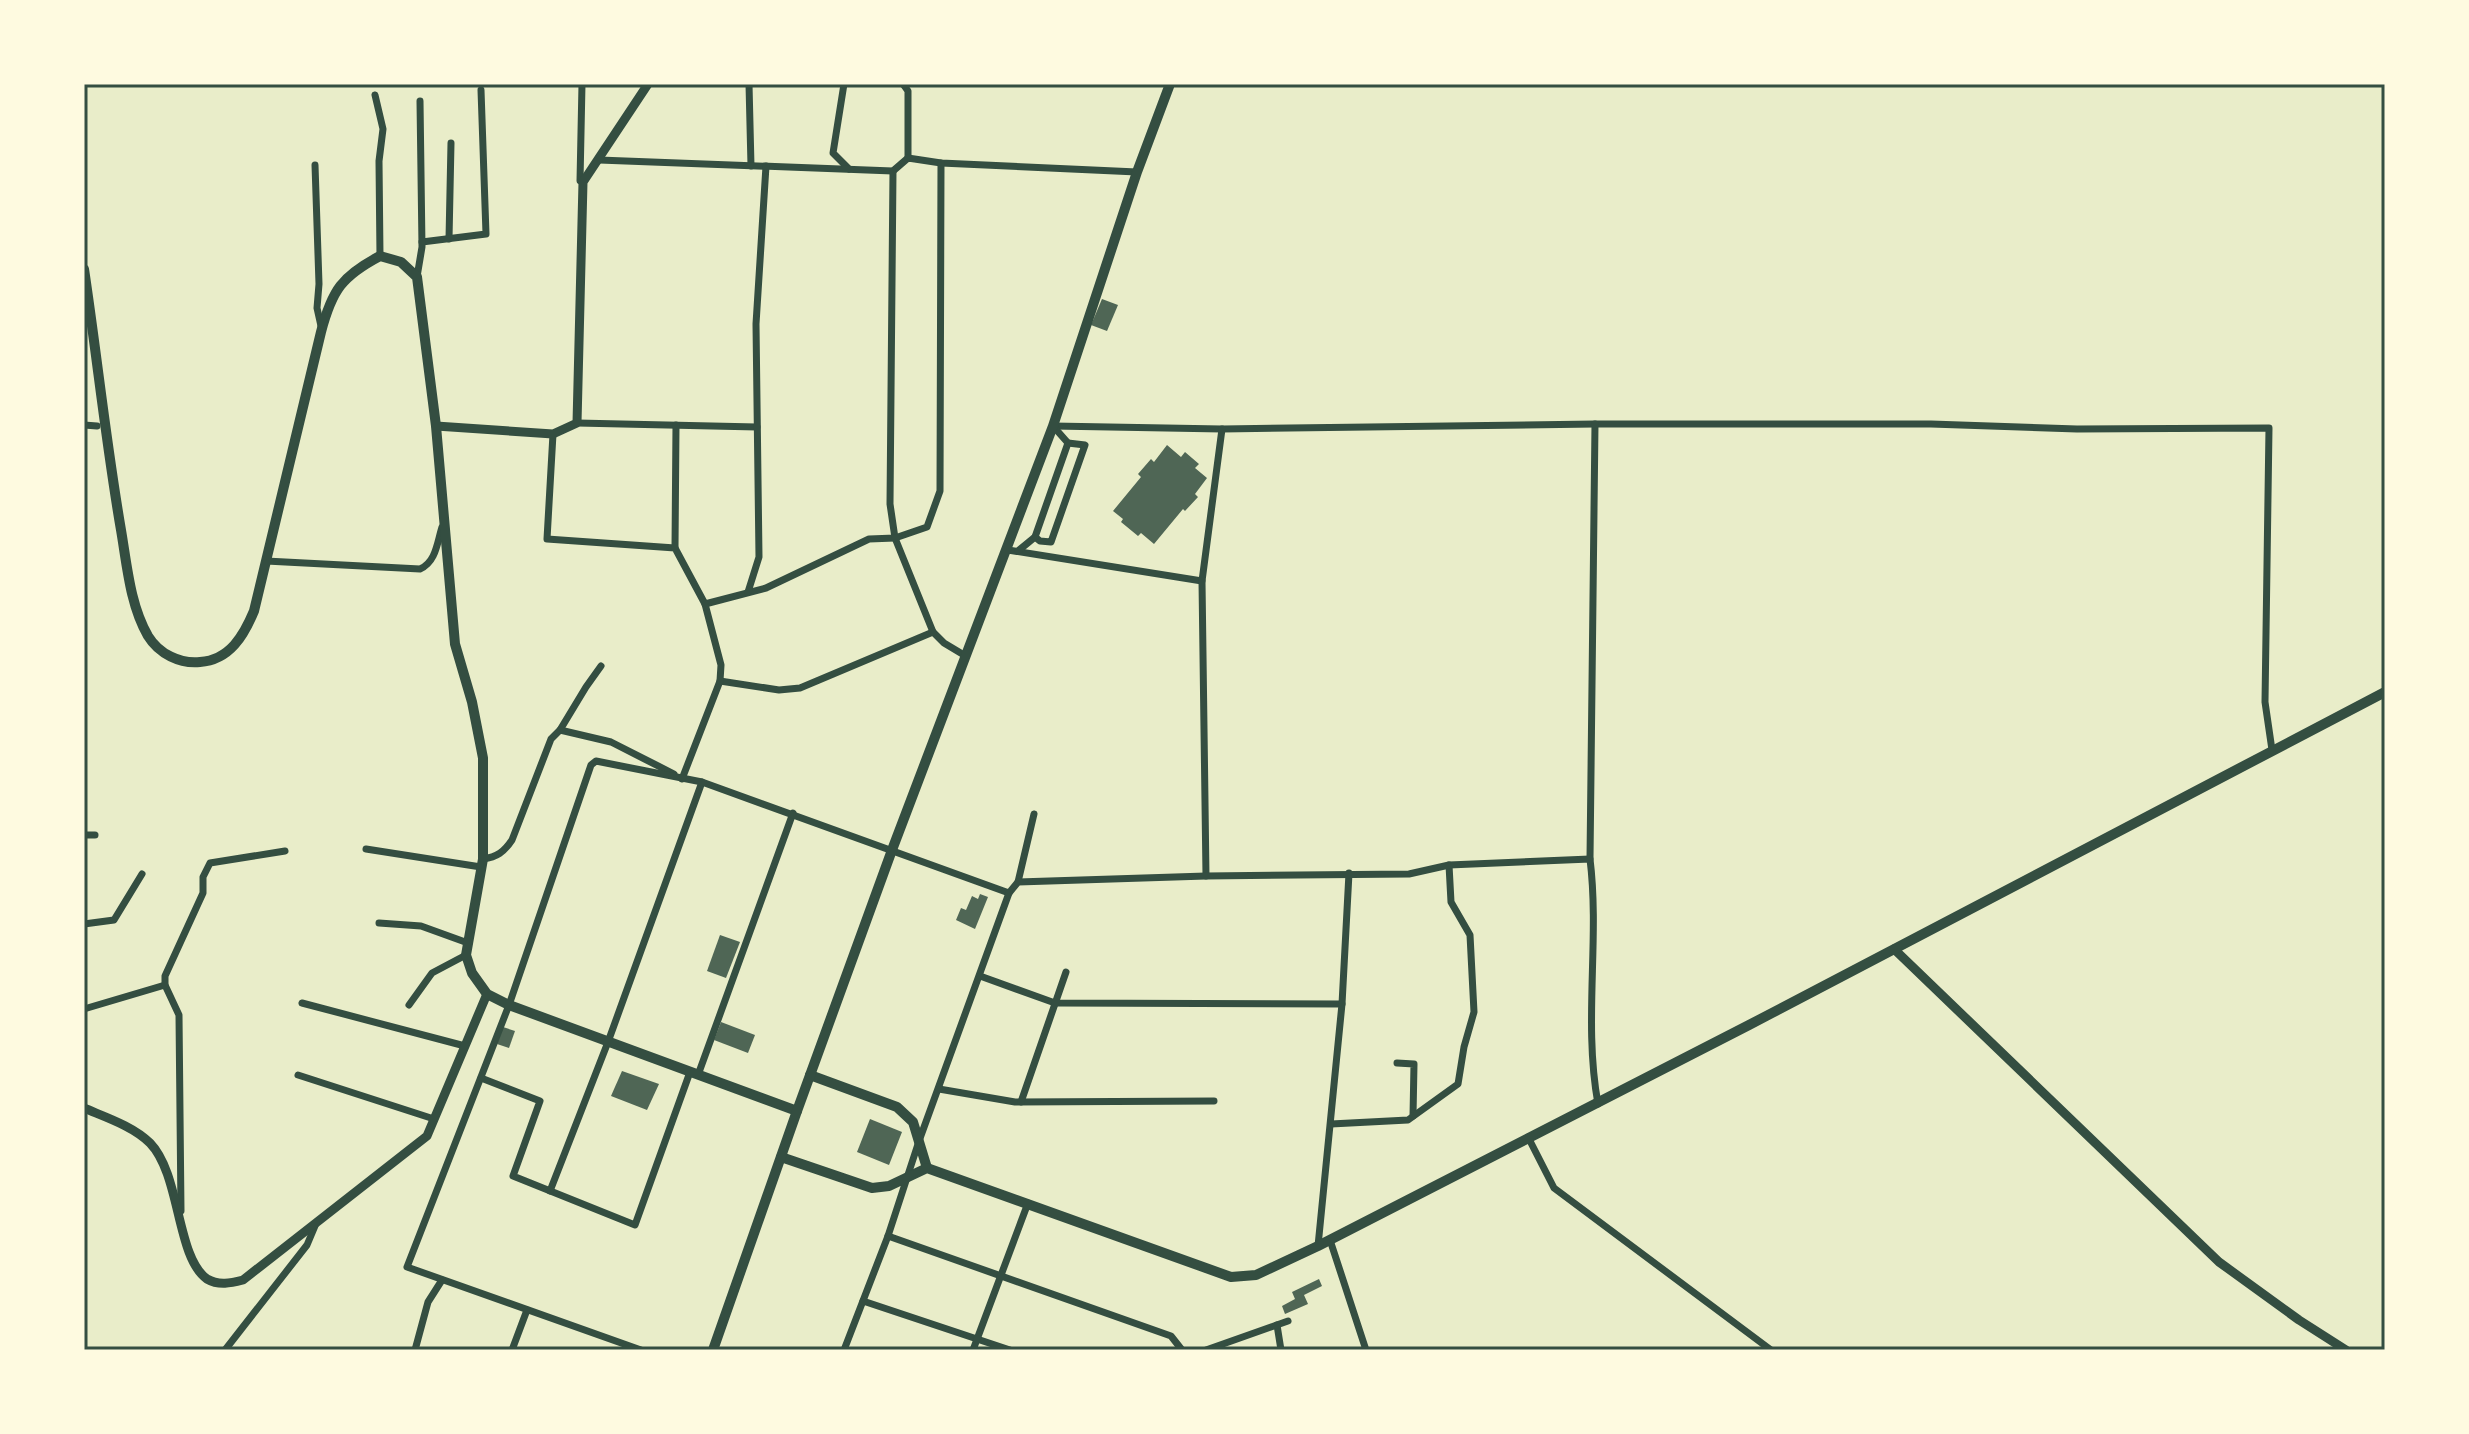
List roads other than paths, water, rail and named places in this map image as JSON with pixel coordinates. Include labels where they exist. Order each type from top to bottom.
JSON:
[{"type":"main road","points":[[713,1350],[964,655],[1013,550],[1137,172],[1170,84]]},
{"type":"main road","points":[[84,269],[131,589],[149,637],[162,652],[192,663],[226,654],[244,636],[254,611],[321,329],[338,284],[357,268],[380,256],[401,262],[417,277],[436,426],[455,644],[472,702],[483,758],[482,863],[466,955],[472,973],[487,994],[509,1005],[797,1111]]},
{"type":"main road","points":[[781,1157],[872,1188],[889,1186],[927,1168],[1231,1277],[1256,1275],[1598,1104],[2385,692]]},
{"type":"main road","points":[[810,1075],[897,1107],[913,1122],[927,1168]]},
{"type":"street","points":[[582,84],[580,181],[583,182]]},
{"type":"street","points":[[577,423],[583,182],[648,84]]},
{"type":"street","points":[[749,84],[751,166]]},
{"type":"street","points":[[844,84],[833,153],[849,169]]},
{"type":"street","points":[[599,160],[893,171],[908,158],[908,91],[903,84]]},
{"type":"street","points":[[422,242],[486,234],[481,90]]},
{"type":"street","points":[[375,95],[383,129],[379,161],[380,256]]},
{"type":"street","points":[[417,277],[422,242],[420,101]]},
{"type":"street","points":[[449,239],[451,143]]},
{"type":"street","points":[[908,158],[941,163],[1137,172]]},
{"type":"street","points":[[705,604],[766,588],[869,539],[895,538],[927,527],[940,491],[941,163]]},
{"type":"street","points":[[315,165],[317,308],[321,329]]},
{"type":"street","points":[[748,592],[759,557],[756,324],[766,166]]},
{"type":"street","points":[[893,171],[890,504],[895,538],[933,632],[964,655]]},
{"type":"street","points":[[436,426],[553,434],[577,423],[757,427]]},
{"type":"street","points":[[1595,424],[1590,859],[1594,884],[1590,1005],[1591,1069],[1598,1104]]},
{"type":"street","points":[[1053,426],[1222,429],[1931,424],[2077,429],[2269,428],[2265,702],[2272,750]]},
{"type":"street","points":[[84,425],[97,426]]},
{"type":"street","points":[[676,425],[675,548],[705,604],[721,665],[720,681],[682,779]]},
{"type":"street","points":[[1035,537],[1051,542],[1085,445],[1068,443],[1053,426]]},
{"type":"street","points":[[1206,876],[1202,581],[1222,429]]},
{"type":"street","points":[[553,434],[547,539],[675,548]]},
{"type":"street","points":[[1013,550],[1035,537],[1068,443]]},
{"type":"street","points":[[266,561],[420,569],[429,565],[432,559],[444,521]]},
{"type":"street","points":[[1013,550],[1202,581]]},
{"type":"street","points":[[720,681],[779,690],[800,688],[933,632]]},
{"type":"street","points":[[366,849],[482,863],[505,850],[512,840],[551,739],[601,666]]},
{"type":"street","points":[[560,730],[611,742],[682,779]]},
{"type":"street","points":[[641,1350],[407,1267],[509,1005],[591,765],[596,761],[702,782],[1009,893]]},
{"type":"street","points":[[550,1191],[608,1042],[702,782]]},
{"type":"street","points":[[481,1078],[540,1101],[513,1176],[635,1225],[793,813]]},
{"type":"street","points":[[844,1350],[888,1236],[1009,893],[1018,882],[1034,814]]},
{"type":"street","points":[[84,835],[95,835]]},
{"type":"street","points":[[181,1217],[179,1015],[165,985],[171,961],[203,893],[203,877],[210,863],[285,851]]},
{"type":"street","points":[[1018,882],[1409,874],[1449,865],[1590,859]]},
{"type":"street","points":[[1331,1124],[1408,1120],[1458,1084],[1474,1012],[1470,935],[1451,902],[1449,865]]},
{"type":"street","points":[[1318,1246],[1342,1004],[1349,873]]},
{"type":"street","points":[[84,924],[114,920],[142,874]]},
{"type":"street","points":[[379,923],[421,926],[468,943]]},
{"type":"street","points":[[1894,949],[2219,1262],[2346,1350]]},
{"type":"street","points":[[409,1005],[432,973],[466,955]]},
{"type":"street","points":[[1021,1102],[1066,972]]},
{"type":"street","points":[[980,976],[1055,1003],[1342,1004]]},
{"type":"street","points":[[84,1009],[165,985]]},
{"type":"street","points":[[84,1108],[122,1125],[149,1142],[161,1158],[181,1217],[186,1244],[200,1271],[209,1280],[223,1284],[243,1280],[427,1136],[487,994]]},
{"type":"street","points":[[302,1003],[465,1046]]},
{"type":"street","points":[[1397,1063],[1414,1064],[1413,1116]]},
{"type":"street","points":[[298,1075],[434,1119]]},
{"type":"street","points":[[939,1089],[1021,1102],[1214,1101]]},
{"type":"street","points":[[1528,1137],[1554,1188],[1771,1350]]},
{"type":"street","points":[[973,1350],[1028,1203]]},
{"type":"street","points":[[225,1350],[307,1245],[316,1223]]},
{"type":"street","points":[[888,1236],[1171,1336],[1182,1350]]},
{"type":"street","points":[[1330,1240],[1366,1350]]},
{"type":"street","points":[[415,1350],[428,1302],[442,1280]]},
{"type":"street","points":[[863,1301],[1010,1350]]},
{"type":"street","points":[[512,1350],[527,1310]]},
{"type":"street","points":[[1206,1350],[1288,1321]]},
{"type":"street","points":[[1277,1325],[1281,1350]]}]
